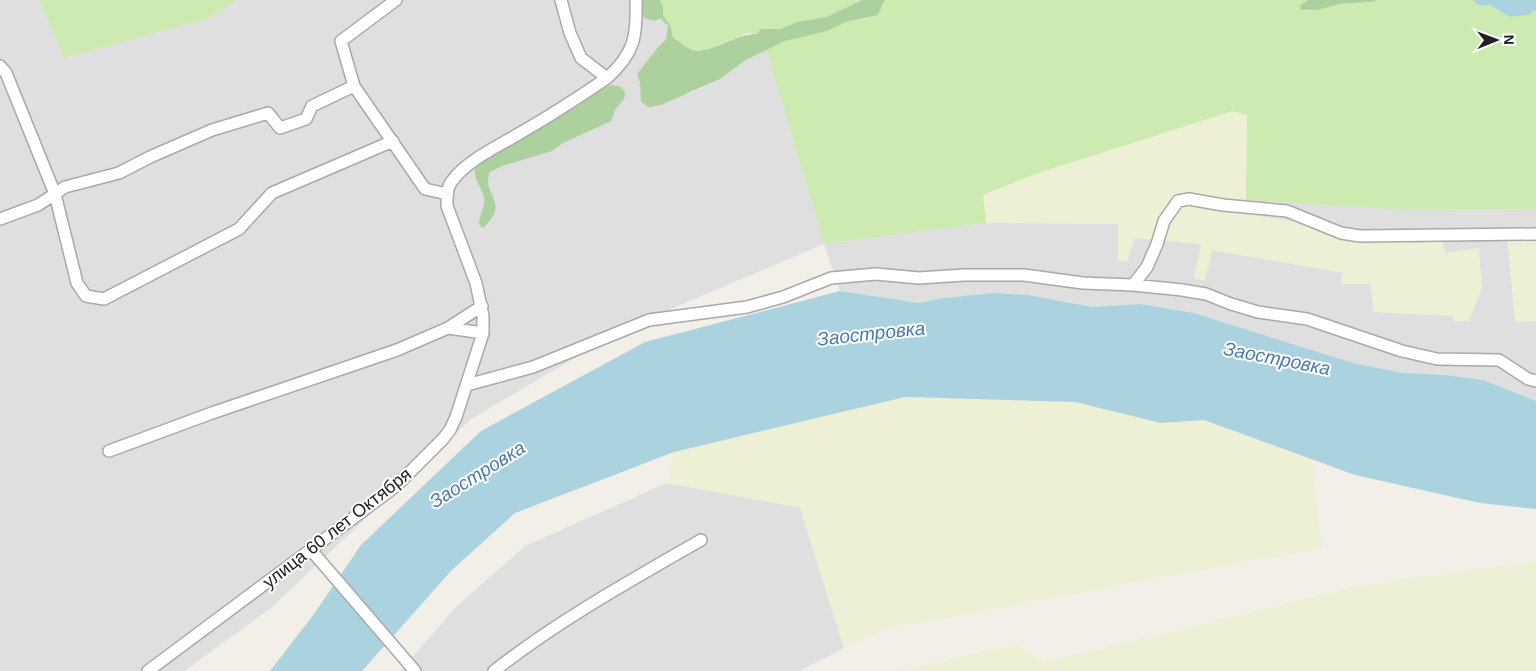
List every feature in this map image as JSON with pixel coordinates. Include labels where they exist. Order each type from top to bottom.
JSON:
[{"type":"street","points":[[396,0],[341,41],[354,86],[425,189],[447,194],[450,183],[470,163],[607,78],[623,63],[631,50],[636,17],[636,0]]},
{"type":"street","points":[[560,0],[570,33],[582,58],[607,78]]},
{"type":"street","points":[[0,66],[6,72],[55,194],[77,283],[86,296],[104,298],[239,229],[272,193],[392,141]]},
{"type":"street","points":[[0,219],[38,205],[65,187],[119,173],[150,157],[212,130],[268,113],[280,128],[306,119],[312,106],[354,86]]},
{"type":"street","name":"улица 60 лет Октября","points":[[148,671],[396,486],[450,430],[483,333],[482,306],[476,283],[447,206],[447,194]]},
{"type":"street","points":[[1133,285],[1147,267],[1164,221],[1173,206],[1178,201],[1189,199],[1286,212],[1341,233],[1360,236],[1536,234]]},
{"type":"street","points":[[467,384],[533,367],[649,320],[747,307],[783,297],[831,278],[876,274],[919,278],[964,275],[1024,275],[1083,283],[1133,285],[1206,294],[1258,312],[1307,319],[1402,351],[1437,359],[1499,360],[1528,379],[1536,381]]},
{"type":"street","points":[[109,451],[397,350],[448,328],[482,306]]},
{"type":"street","points":[[448,328],[483,333]]},
{"type":"street","points":[[494,671],[521,650],[603,596],[700,540]]},
{"type":"street","points":[[311,550],[415,671]]},
{"type":"shaded area","points":[[0,0],[39,0],[64,58],[207,19],[237,0],[641,0],[665,22],[668,26],[668,33],[666,39],[637,74],[640,83],[641,102],[691,93],[720,79],[746,60],[766,49],[824,244],[626,328],[471,419],[271,608],[184,671],[0,671]]},
{"type":"shaded area","points":[[1035,174],[1411,210],[1536,209],[1536,401],[1483,380],[1447,375],[1403,373],[1353,363],[1194,313],[1140,304],[1092,307],[1028,295],[993,293],[943,298],[919,303],[840,291],[824,244],[986,223],[983,195]]},
{"type":"shaded area","points":[[667,483],[800,507],[844,648],[800,671],[400,671],[455,608],[525,546]]},
{"type":"green space","points":[[39,0],[237,0],[207,19],[64,58]]},
{"type":"green space","points":[[641,0],[660,0],[663,7],[663,15],[671,27],[673,38],[690,49],[697,51],[713,48],[740,37],[757,34],[761,29],[780,29],[797,22],[826,17],[862,0],[885,0],[878,15],[846,22],[827,31],[785,41],[746,60],[720,79],[661,105],[649,107],[641,102],[640,83],[637,74],[666,39],[668,26],[660,18],[654,21],[644,18],[640,4]]},
{"type":"green space","points":[[660,0],[862,0],[826,17],[797,22],[780,29],[770,29],[757,34],[748,33],[703,51],[690,49],[673,38],[671,27],[663,15],[663,7]]},
{"type":"green space","points":[[885,0],[1308,0],[1300,5],[1301,10],[1306,11],[1346,3],[1377,0],[1472,0],[1479,6],[1490,5],[1509,17],[1536,11],[1536,209],[1411,210],[1246,200],[1247,115],[1233,111],[1035,174],[983,195],[986,223],[824,244],[766,49],[795,37],[827,31],[846,22],[867,18],[883,7]]},
{"type":"green space","points":[[1308,0],[1377,0],[1340,4],[1317,10],[1301,10],[1300,5]]},
{"type":"green space","points":[[611,85],[621,87],[625,92],[624,99],[615,110],[611,121],[563,143],[552,151],[502,166],[490,172],[488,180],[494,198],[495,211],[483,228],[479,224],[484,197],[475,176],[478,163],[595,92]]},
{"type":"green space","points":[[1233,111],[1247,115],[1246,214],[1370,233],[1371,239],[1417,243],[1443,241],[1445,253],[1479,248],[1482,288],[1469,321],[1454,321],[1453,316],[1373,312],[1371,284],[1341,284],[1343,273],[1212,250],[1205,281],[1194,278],[1201,244],[1135,238],[1127,261],[1118,261],[1118,224],[986,223],[983,195],[1035,174]]},
{"type":"green space","points":[[1536,232],[1536,321],[1515,322],[1507,235]]},
{"type":"green space","points":[[905,397],[1075,402],[1161,423],[1204,420],[1312,458],[1322,548],[879,631],[844,648],[800,508],[667,483],[674,452]]},
{"type":"green space","points":[[1536,561],[1536,671],[898,671],[1017,644],[1044,662],[1362,585]]},
{"type":"water","points":[[1472,0],[1536,0],[1536,11],[1529,15],[1509,17],[1490,5],[1479,6]]},
{"type":"water","name":"Заостровка","points":[[840,291],[919,303],[943,298],[993,293],[1028,295],[1092,307],[1140,304],[1194,313],[1353,363],[1403,373],[1447,375],[1483,380],[1536,401],[1536,509],[1480,503],[1355,475],[1204,420],[1161,423],[1075,402],[905,397],[674,452],[515,513],[451,571],[362,671],[270,671],[314,614],[361,545],[481,431],[645,342]]}]
